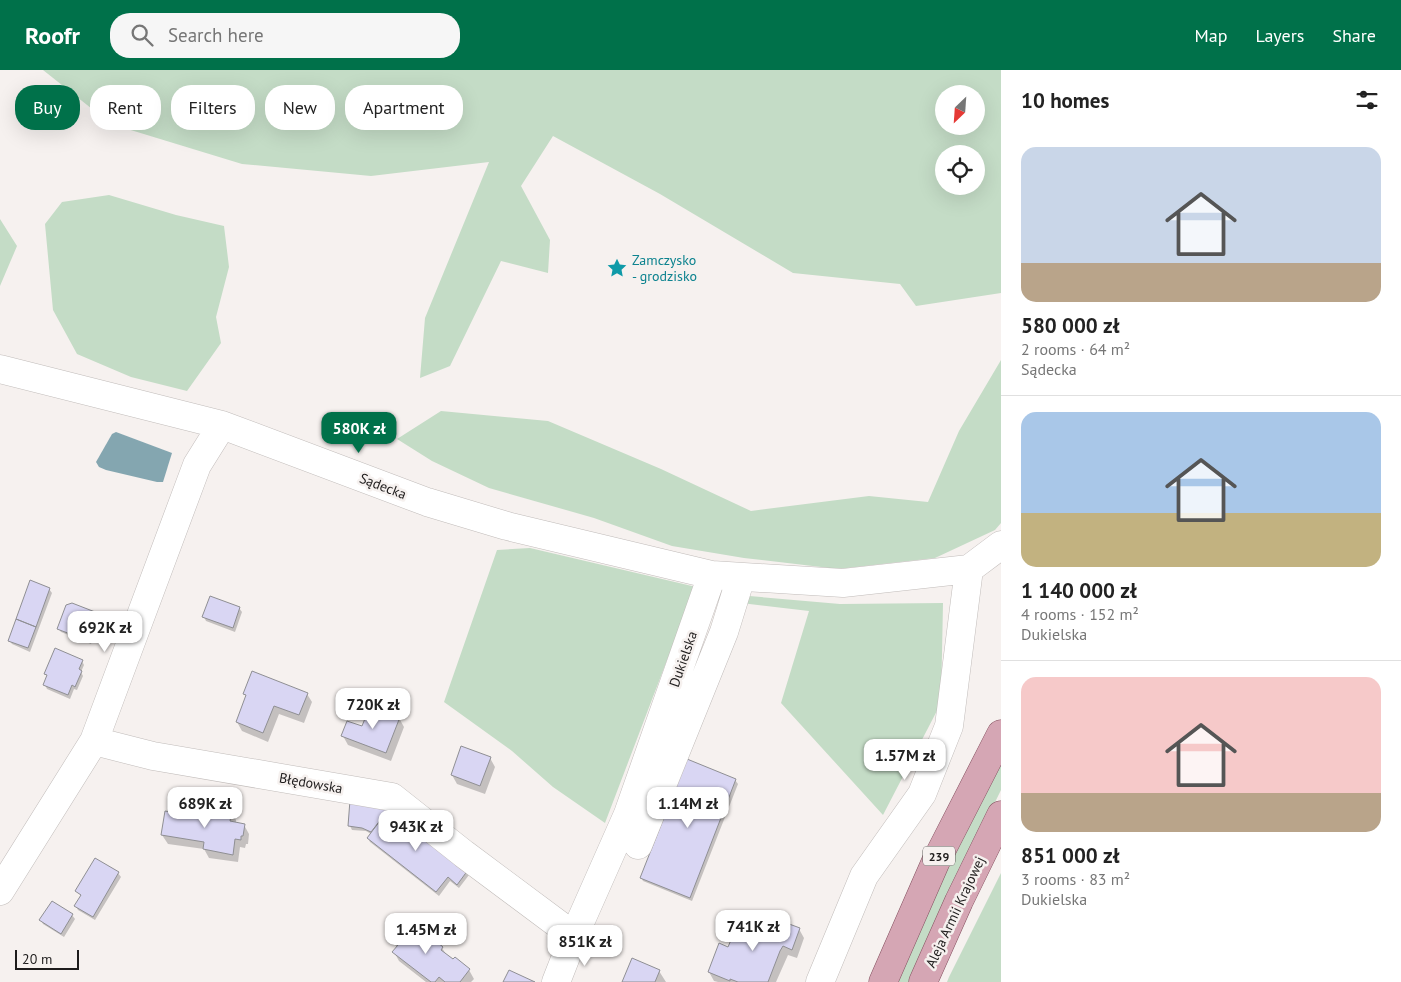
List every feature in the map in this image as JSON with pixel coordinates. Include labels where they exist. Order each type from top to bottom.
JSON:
[{"type":"main road","name":"239","points":[[883,982],[936,861],[1001,734]]},
{"type":"main road","name":"Aleja Armii Krajowej","points":[[923,982],[959,901],[1001,815]]},
{"type":"street","name":"Sądecka","points":[[0,370],[222,425],[427,502],[507,526],[712,575]]},
{"type":"street","points":[[0,891],[94,741],[197,465],[222,425]]},
{"type":"street","points":[[712,575],[844,583],[969,569],[1001,545]]},
{"type":"street","points":[[820,982],[864,876],[922,794],[950,726],[969,569]]},
{"type":"street","name":"Dukielska","points":[[556,982],[574,936],[628,814],[712,575]]},
{"type":"street","points":[[638,845],[724,632],[741,577]]},
{"type":"street","name":"Błędowska","points":[[94,741],[153,756],[392,797],[464,854],[574,936]]},
{"type":"green space","points":[[43,70],[1001,70],[1001,293],[916,306],[900,284],[793,273],[660,194],[553,136],[521,186],[550,240],[548,273],[501,261],[450,366],[420,378],[425,318],[489,162],[371,176],[242,164],[131,130],[161,130],[161,85],[90,85],[90,107],[80,99],[80,85],[62,85]]},
{"type":"green space","points":[[109,195],[176,215],[224,226],[229,267],[216,317],[221,343],[187,391],[131,377],[77,354],[53,310],[45,224],[62,202]]},
{"type":"green space","points":[[0,219],[17,246],[0,286]]},
{"type":"green space","points":[[1001,360],[1001,523],[995,530],[935,558],[838,569],[744,558],[672,546],[594,518],[489,488],[432,461],[397,439],[441,411],[548,421],[661,469],[751,511],[869,496],[928,502],[959,431]]},
{"type":"green space","points":[[530,548],[726,594],[840,604],[943,603],[941,703],[883,815],[781,703],[809,611],[691,597],[605,823],[553,787],[512,751],[444,702],[497,550]]},
{"type":"green space","points":[[1001,761],[1001,790],[949,896],[911,982],[897,982],[948,867]]},
{"type":"green space","points":[[1001,873],[1001,982],[947,982],[949,977]]},
{"type":"water","points":[[116,432],[172,453],[163,482],[99,467],[96,462],[112,434]]},
{"type":"building","points":[[30,580],[50,588],[36,627],[16,619]]},
{"type":"building","points":[[210,596],[240,607],[233,628],[202,617]]},
{"type":"building","points":[[72,603],[108,617],[102,631],[94,628],[89,641],[57,629],[66,605]]},
{"type":"building","points":[[16,619],[36,627],[28,648],[8,641]]},
{"type":"building","points":[[55,648],[83,660],[79,669],[82,671],[75,687],[72,685],[68,695],[43,685],[47,675],[44,674]]},
{"type":"building","points":[[252,671],[308,693],[299,715],[274,706],[263,733],[236,722],[246,695],[243,694]]},
{"type":"building","points":[[370,706],[400,717],[386,753],[341,736],[347,721],[362,726]]},
{"type":"building","points":[[461,746],[491,757],[480,786],[451,775]]},
{"type":"building","points":[[687,759],[736,779],[690,898],[640,878]]},
{"type":"building","points":[[350,800],[389,809],[371,832],[362,828],[348,826]]},
{"type":"building","points":[[214,807],[232,810],[230,821],[245,824],[241,840],[235,839],[233,855],[203,849],[204,842],[161,835],[165,811],[190,815],[191,811],[208,813]]},
{"type":"building","points":[[389,809],[468,870],[457,885],[448,877],[436,892],[367,838]]},
{"type":"building","points":[[95,858],[119,872],[93,917],[74,906],[81,895],[75,891]]},
{"type":"building","points":[[52,901],[73,914],[61,934],[39,920]]},
{"type":"building","points":[[401,917],[405,921],[407,919],[417,928],[415,930],[427,939],[430,936],[443,947],[441,950],[453,959],[455,957],[470,969],[460,982],[445,982],[439,977],[435,982],[431,982],[392,952],[398,945],[391,940],[392,928]]},
{"type":"building","points":[[781,921],[800,928],[792,950],[783,946],[780,951],[768,982],[738,982],[730,979],[730,981],[708,972],[719,943],[728,947],[737,922],[760,931],[764,922],[779,928]]},
{"type":"building","points":[[632,958],[660,970],[655,982],[622,982]]},
{"type":"building","points":[[509,970],[535,982],[503,982]]},
{"type":"place","name":"Zamczysko - grodzisko","points":[[617,268]]}]
